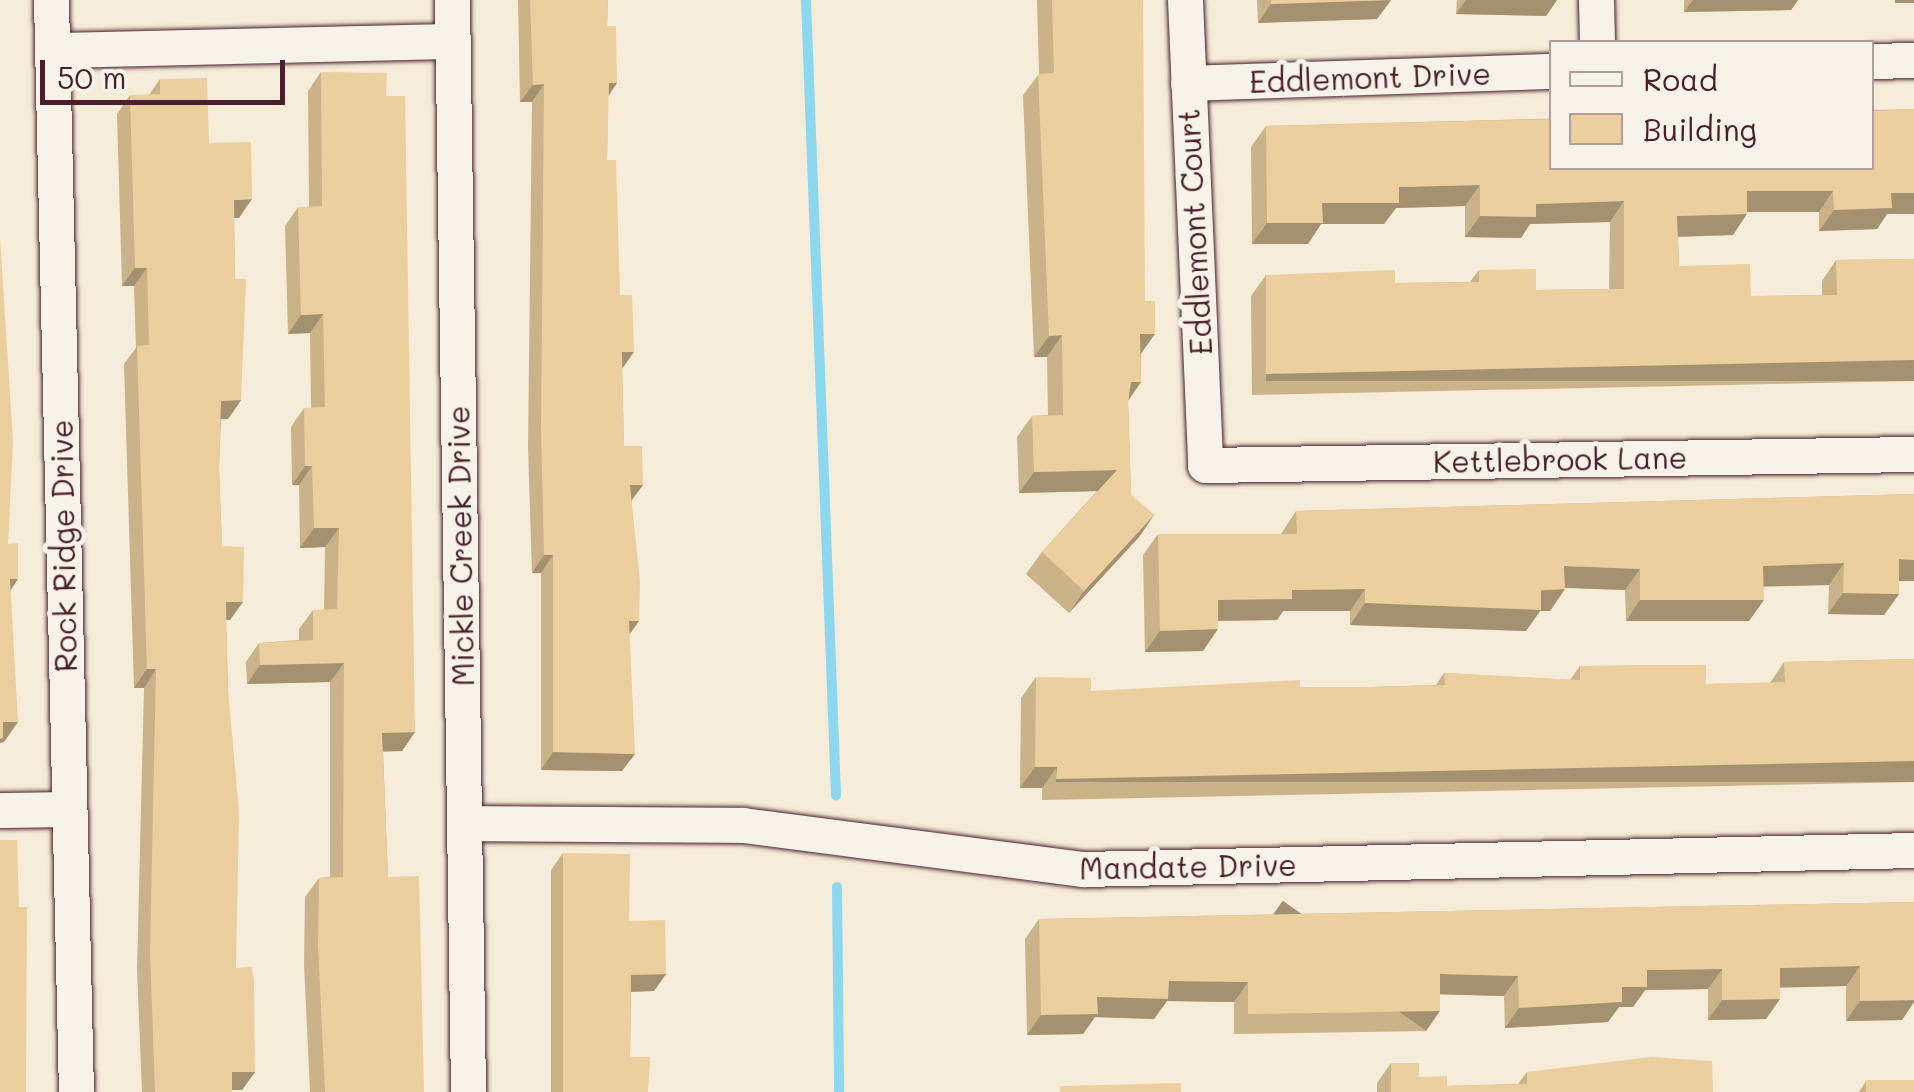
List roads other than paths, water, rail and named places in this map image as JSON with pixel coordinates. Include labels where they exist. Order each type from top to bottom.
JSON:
[{"type":"street","name":"Rock Ridge Drive","points":[[51,0],[56,50],[67,808],[76,1092]]},
{"type":"street","name":"Mickle Creek Drive","points":[[452,0],[468,1092]]},
{"type":"street","name":"Eddlemont Court","points":[[1185,0],[1205,465]]},
{"type":"street","points":[[1596,0],[1597,40]]},
{"type":"street","points":[[56,50],[452,41]]},
{"type":"street","points":[[1874,61],[1914,60]]},
{"type":"street","name":"Eddlemont Drive","points":[[1188,83],[1549,71]]},
{"type":"street","name":"Kettlebrook Lane","points":[[1205,465],[1914,454]]},
{"type":"street","points":[[0,810],[67,808]]},
{"type":"street","name":"Mandate Drive","points":[[464,823],[743,825],[1084,869],[1914,850]]},
{"type":"waterway","points":[[806,0],[836,795]]},
{"type":"waterway","points":[[837,887],[839,1092]]}]
